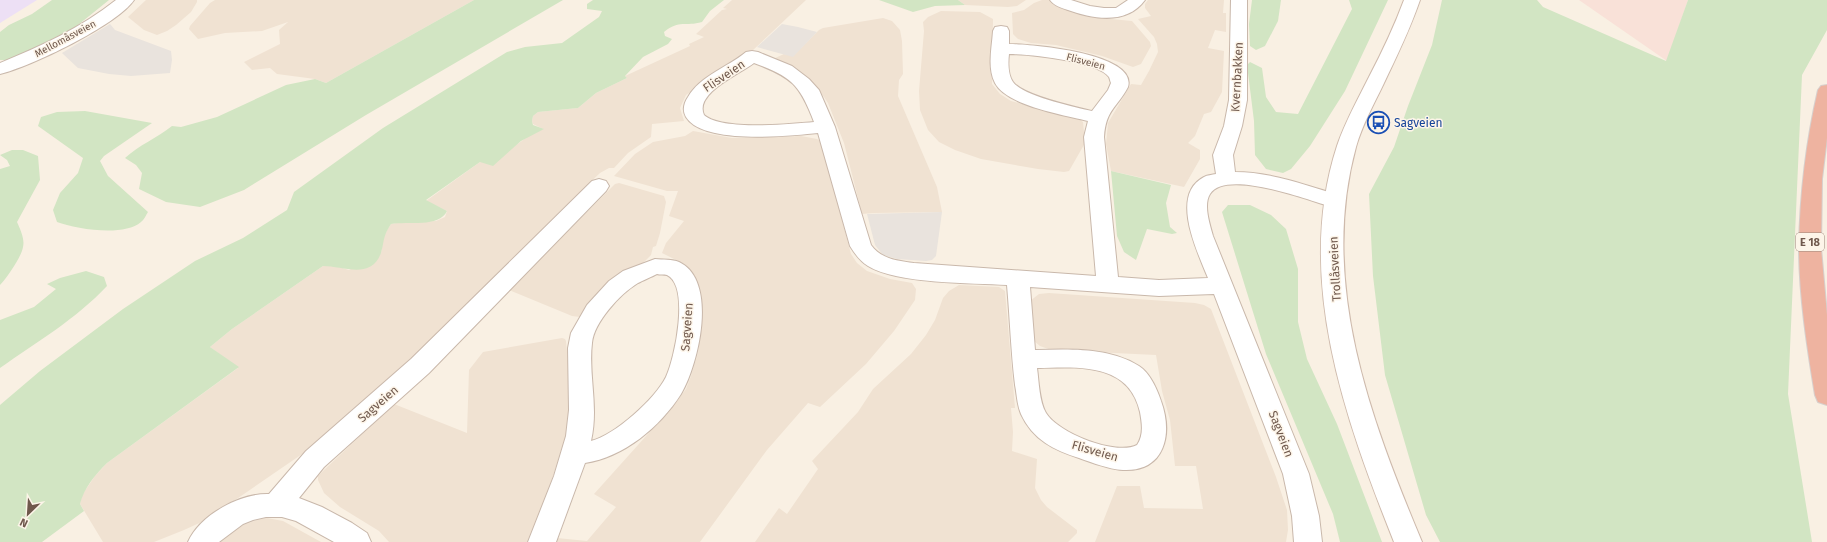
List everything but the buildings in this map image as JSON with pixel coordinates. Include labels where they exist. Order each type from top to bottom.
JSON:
[{"type":"highway","name":"E 18","points":[[1827,90],[1819,126],[1812,179],[1810,248],[1817,333],[1827,395]]},
{"type":"street","name":"Mellomåsveien","points":[[0,69],[81,32],[107,16],[126,0]]},
{"type":"street","points":[[1058,0],[1086,10],[1108,13],[1124,10],[1137,0]]},
{"type":"street","name":"Kvernbakken","points":[[1226,176],[1223,167],[1223,155],[1233,126],[1238,100],[1239,0]]},
{"type":"street","name":"Trollåsveien","points":[[1408,542],[1374,455],[1350,374],[1340,334],[1332,259],[1334,201],[1340,172],[1355,126],[1404,23],[1412,0]]},
{"type":"street","name":"Flisveien","points":[[1098,118],[1038,102],[1014,93],[1004,84],[1002,76],[1001,40],[1025,49],[1093,61],[1112,69],[1117,74],[1120,84],[1098,118],[1094,137],[1108,284]]},
{"type":"street","name":"Flisveien","points":[[826,127],[772,130],[722,129],[699,122],[693,113],[693,106],[697,96],[704,89],[737,69],[752,56],[785,69],[804,84],[811,92],[826,127],[834,147],[861,246],[870,259],[879,263],[900,269],[1159,288],[1221,286]]},
{"type":"street","name":"Sagveien","points":[[1308,542],[1308,526],[1305,508],[1296,474],[1202,236],[1198,219],[1198,200],[1201,189],[1209,181],[1226,176],[1251,178],[1334,201]]},
{"type":"street","name":"Sagveien","points":[[277,504],[314,459],[429,358],[599,186]]},
{"type":"street","name":"Sagveien","points":[[542,542],[579,436],[581,401],[579,348],[585,327],[606,299],[630,278],[642,271],[656,266],[677,270],[684,278],[688,294],[689,324],[686,352],[680,372],[671,390],[650,414],[623,437],[604,448],[573,454]]},
{"type":"street","name":"Flisveien","points":[[1018,278],[1024,359],[1030,401],[1034,415],[1049,433],[1086,450],[1126,459],[1135,458],[1142,454],[1151,444],[1154,437],[1152,409],[1143,388],[1137,378],[1130,372],[1118,367],[1090,360],[1024,359]]},
{"type":"street","points":[[202,542],[224,521],[237,514],[262,505],[277,504],[304,511],[357,542]]},
{"type":"shaded area","points":[[0,0],[37,0],[0,23]]},
{"type":"shaded area","points":[[146,0],[197,0],[197,2],[191,12],[176,25],[157,35],[144,30],[128,17]]},
{"type":"shaded area","points":[[215,0],[474,0],[326,83],[315,79],[277,74],[270,68],[252,70],[244,62],[280,44],[279,30],[288,22],[262,31],[225,33],[198,39],[189,29],[190,26],[210,3]]},
{"type":"shaded area","points":[[732,0],[806,0],[751,52],[686,95],[680,108],[684,121],[652,124],[651,137],[628,153],[614,168],[609,168],[600,173],[548,223],[432,344],[324,439],[206,520],[154,542],[103,542],[80,504],[82,495],[95,476],[107,463],[238,368],[210,347],[232,329],[323,266],[336,266],[349,270],[381,253],[384,235],[391,224],[436,221],[445,217],[447,211],[426,201],[480,162],[512,148],[530,135],[543,129],[533,124],[532,121],[533,116],[538,112],[578,108],[596,93],[627,78],[625,76],[690,46],[689,44],[704,37],[696,34],[722,10],[727,9],[723,8]]},
{"type":"shaded area","points":[[958,0],[1026,0],[1017,6],[1008,7],[965,5]]},
{"type":"shaded area","points":[[1042,0],[1051,0],[1085,14],[1132,21],[1150,42],[1151,46],[1141,64],[1133,67],[1102,56],[1056,45],[1031,43],[1018,39],[1013,34],[1012,13],[1024,10],[1034,3]]},
{"type":"shaded area","points":[[1148,0],[1224,0],[1223,13],[1226,13],[1226,32],[1215,30],[1208,48],[1224,51],[1222,92],[1211,112],[1204,114],[1195,136],[1188,143],[1200,150],[1200,159],[1184,187],[1111,171],[1106,144],[1108,123],[1131,84],[1141,85],[1158,52],[1154,37],[1138,19],[1151,16],[1145,8],[1145,4]]},
{"type":"shaded area","points":[[1579,0],[1688,0],[1667,61]]},
{"type":"shaded area","points":[[941,11],[980,12],[993,19],[992,84],[1000,94],[1011,101],[1079,119],[1083,122],[1085,143],[1069,171],[1064,172],[1038,169],[981,159],[955,150],[939,142],[928,130],[920,110],[919,91],[924,31],[923,22],[928,17]]},
{"type":"shaded area","points":[[883,18],[892,21],[900,30],[902,41],[903,74],[899,80],[898,96],[937,187],[942,212],[862,214],[844,143],[828,103],[797,69],[773,59],[784,54],[793,56],[819,30],[823,28]]},
{"type":"shaded area","points":[[110,24],[115,30],[171,51],[172,60],[170,73],[131,76],[109,74],[78,68],[62,53]]},
{"type":"shaded area","points":[[782,24],[817,32],[793,57],[757,47]]},
{"type":"shaded area","points":[[693,131],[732,138],[801,136],[821,141],[851,254],[857,263],[867,271],[890,279],[912,283],[916,289],[915,300],[894,331],[866,364],[820,407],[808,403],[767,450],[700,542],[556,542],[557,538],[587,541],[616,507],[594,494],[673,406],[686,389],[691,376],[698,353],[701,326],[690,272],[684,264],[662,253],[666,243],[684,221],[669,216],[678,191],[667,191],[614,176],[635,154],[653,142],[685,136]]},
{"type":"shaded area","points":[[619,183],[664,196],[666,202],[656,246],[653,247],[651,255],[645,261],[580,317],[572,316],[509,290],[615,184]]},
{"type":"shaded area","points":[[942,212],[936,256],[932,260],[926,261],[897,259],[883,255],[875,245],[867,214]]},
{"type":"shaded area","points":[[959,285],[999,287],[1005,291],[1015,408],[1011,408],[1013,432],[1012,451],[1037,459],[1035,488],[1041,500],[1047,507],[1077,530],[1077,533],[1068,542],[755,542],[779,508],[787,514],[818,469],[812,461],[858,412],[873,389],[911,354],[926,335],[935,320],[943,298],[949,291]]},
{"type":"shaded area","points":[[1049,293],[1195,303],[1204,305],[1211,309],[1276,477],[1287,510],[1288,530],[1286,542],[1095,542],[1117,486],[1140,486],[1144,508],[1203,509],[1196,466],[1175,466],[1170,420],[1162,391],[1156,355],[1051,350],[1040,346],[1034,341],[1030,301],[1039,294]]},
{"type":"shaded area","points":[[562,338],[566,341],[571,391],[568,437],[565,438],[532,542],[389,542],[379,531],[340,507],[324,493],[318,480],[318,476],[394,404],[467,433],[469,370],[483,352]]},
{"type":"shaded area","points":[[267,518],[283,521],[321,542],[220,542],[238,527]]},
{"type":"green space","points":[[52,0],[109,0],[73,29],[9,60],[0,60],[0,32],[9,25],[32,14]]},
{"type":"green space","points":[[474,0],[563,0],[366,115],[244,190],[200,207],[166,202],[139,189],[142,173],[136,165],[125,158],[136,149],[172,126],[181,127],[217,117],[286,85],[315,79],[326,83]]},
{"type":"green space","points":[[593,0],[724,0],[710,11],[702,22],[679,24],[664,32],[665,36],[672,39],[668,44],[643,57],[625,76],[627,78],[596,93],[578,108],[538,112],[533,116],[533,125],[544,129],[521,141],[493,166],[480,162],[426,200],[447,211],[443,216],[430,222],[391,224],[385,236],[381,253],[371,266],[356,270],[323,266],[232,329],[210,347],[239,367],[107,463],[94,477],[84,493],[80,504],[84,511],[42,542],[0,542],[0,405],[40,371],[123,309],[195,261],[243,238],[287,210],[294,192],[383,128],[507,52],[525,47],[562,43],[599,17],[602,11],[587,9],[587,4]]},
{"type":"green space","points":[[879,0],[958,0],[965,5],[935,6],[913,12]]},
{"type":"green space","points":[[1252,0],[1281,0],[1278,21],[1265,46],[1256,50],[1250,46],[1249,24]]},
{"type":"green space","points":[[1349,0],[1388,0],[1345,91],[1310,146],[1291,169],[1283,173],[1266,169],[1255,155],[1254,121],[1247,65],[1250,62],[1262,68],[1266,97],[1276,112],[1298,114],[1352,9]]},
{"type":"green space","points":[[1442,0],[1537,0],[1543,7],[1666,61],[1688,0],[1827,0],[1827,30],[1802,75],[1788,394],[1812,542],[1440,542],[1426,515],[1385,375],[1373,276],[1369,194],[1394,147],[1432,45]]},
{"type":"green space","points":[[85,111],[152,123],[104,156],[100,161],[108,176],[148,212],[142,221],[133,227],[100,230],[65,225],[57,222],[53,210],[60,193],[78,173],[83,158],[38,126],[41,117],[57,112]]},
{"type":"green space","points":[[12,150],[23,150],[38,156],[40,180],[17,222],[23,237],[22,251],[6,278],[0,285],[0,169],[10,166],[7,160],[0,155]]},
{"type":"green space","points":[[1111,171],[1171,185],[1166,203],[1170,227],[1177,233],[1172,234],[1147,229],[1136,260],[1124,252],[1117,236]]},
{"type":"green space","points":[[1228,205],[1250,205],[1271,215],[1286,229],[1298,269],[1298,322],[1307,359],[1337,424],[1382,542],[1340,542],[1333,514],[1266,354],[1222,212]]},
{"type":"green space","points":[[86,271],[104,277],[107,286],[69,320],[0,368],[0,320],[34,307],[56,289],[47,284],[60,278]]},
{"type":"place","name":"Sagveien","points":[[1379,123]]}]
